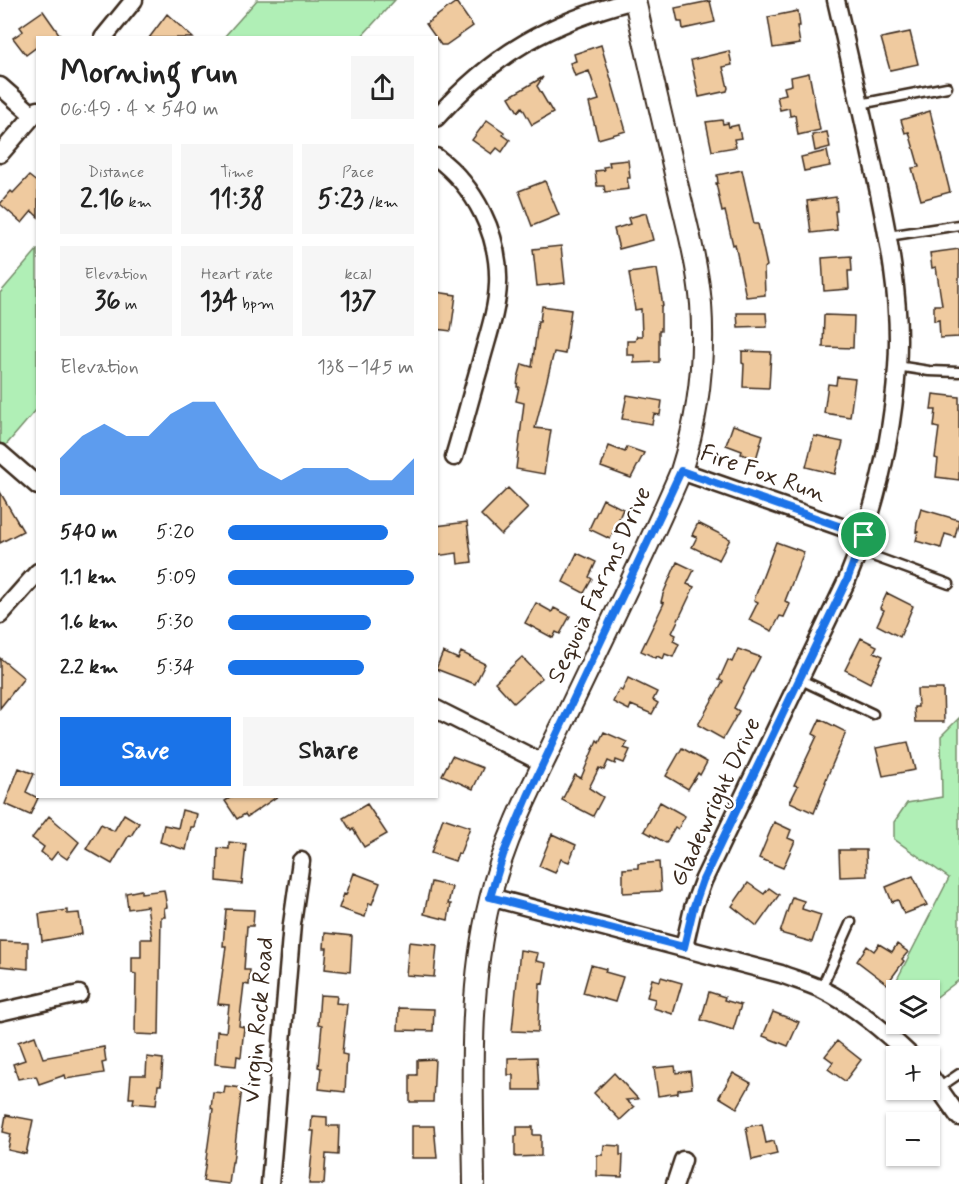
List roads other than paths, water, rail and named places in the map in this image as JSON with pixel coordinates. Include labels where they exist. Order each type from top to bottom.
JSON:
[{"type":"street","points":[[105,36],[134,0]]},
{"type":"street","points":[[438,116],[467,86],[517,47],[576,17],[634,0]]},
{"type":"street","name":"Sequoia Farms Drive","points":[[474,1184],[472,1022],[480,944],[490,897],[503,855],[543,763],[681,471],[688,448],[699,389],[702,346],[701,303],[693,252],[634,0]]},
{"type":"street","name":"Gladewright Drive","points":[[684,947],[703,880],[858,551],[878,484],[892,408],[897,366],[896,305],[888,236],[836,0]]},
{"type":"street","points":[[0,86],[35,113],[0,154]]},
{"type":"street","points":[[438,159],[459,178],[480,209],[493,241],[497,261],[498,284],[495,309],[454,458]]},
{"type":"street","points":[[0,453],[36,484]]},
{"type":"street","name":"Fire Fox Run","points":[[681,471],[864,535]]},
{"type":"street","points":[[0,615],[36,574]]},
{"type":"street","points":[[438,710],[543,763]]},
{"type":"street","name":"Virgin Rock Road","points":[[270,1184],[292,924],[301,861]]},
{"type":"street","points":[[490,897],[781,974],[821,989],[872,1022],[900,1046]]},
{"type":"street","points":[[0,1012],[79,994]]},
{"type":"street","points":[[940,1089],[959,1117]]},
{"type":"street","points":[[675,1184],[683,1160]]},
{"type":"lane","points":[[860,104],[947,87]]},
{"type":"lane","points":[[888,236],[959,225]]},
{"type":"lane","points":[[897,366],[929,371],[959,372]]},
{"type":"lane","points":[[858,551],[949,584]]},
{"type":"lane","points":[[799,679],[873,714]]},
{"type":"lane","points":[[821,989],[850,922]]},
{"type":"lane","points":[[940,1080],[959,1074]]}]
